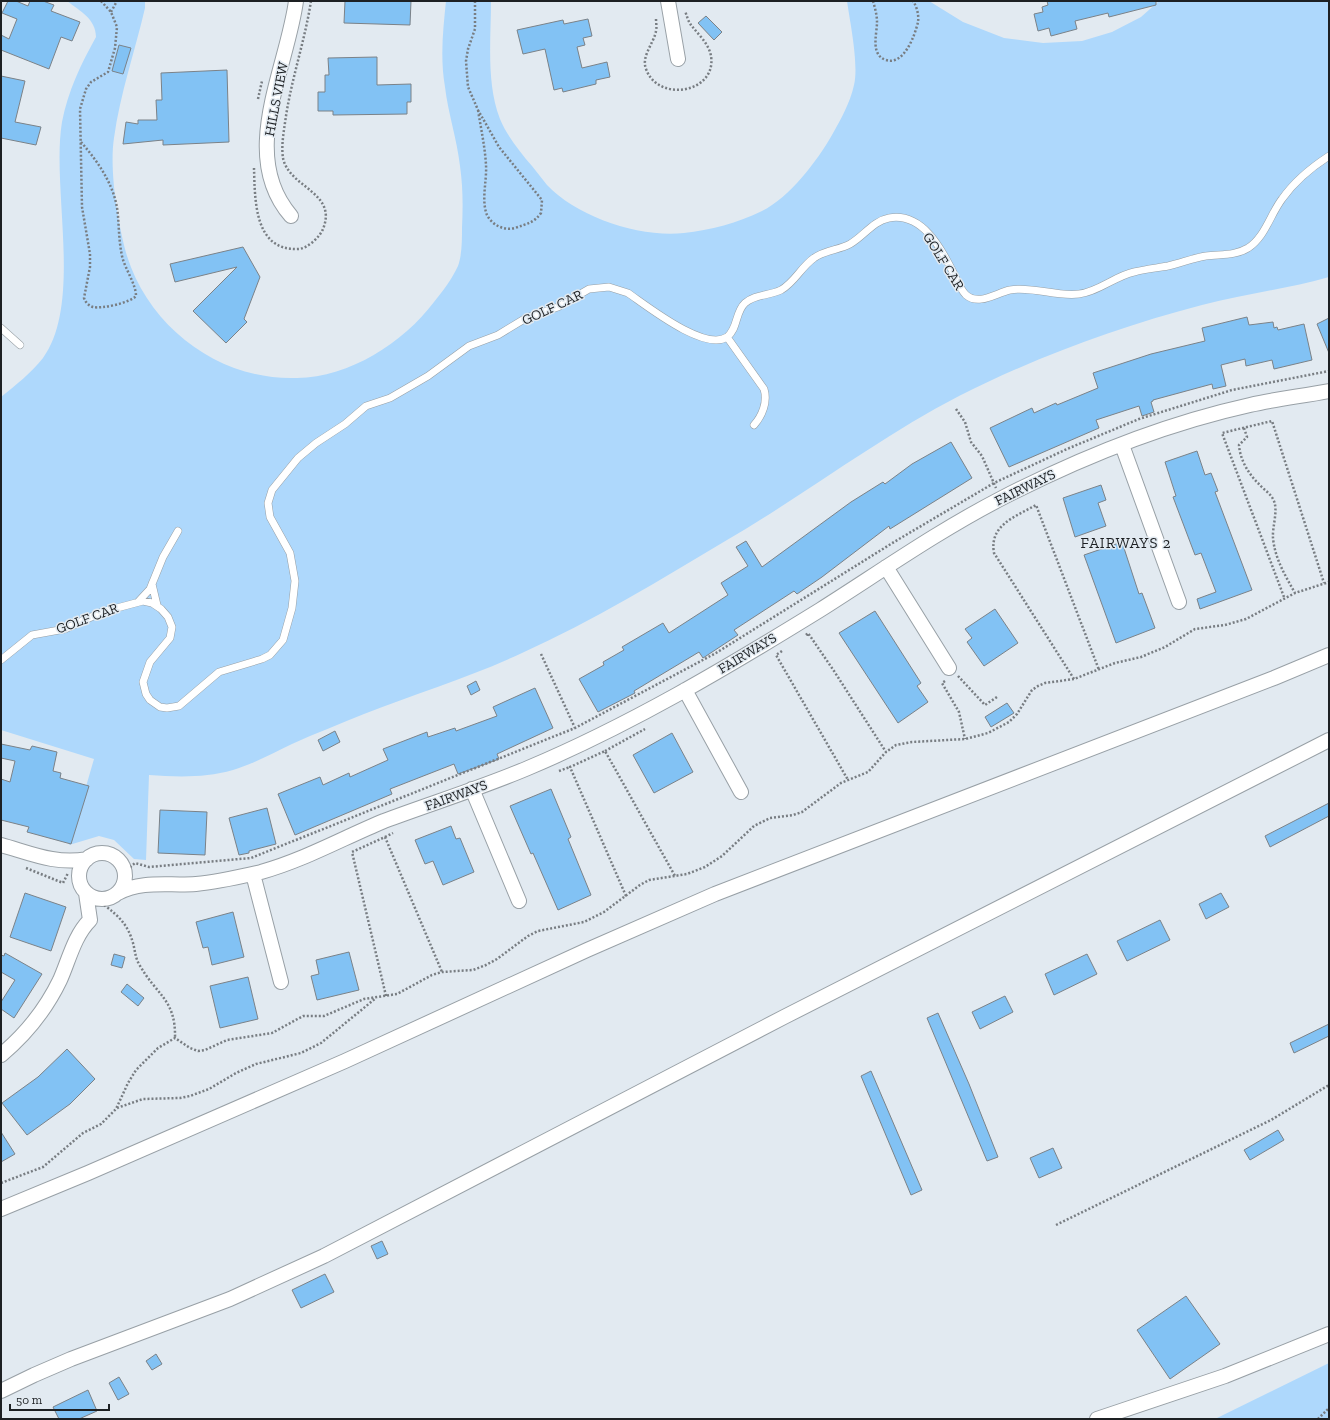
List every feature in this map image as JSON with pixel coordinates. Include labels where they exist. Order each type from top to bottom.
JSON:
[{"type":"street","name":"HILLS VIEW","points":[[291,216],[280,201],[272,184],[267,144],[270,113],[296,1]]},
{"type":"street","points":[[668,1],[678,59]]},
{"type":"street","name":"FAIRWAYS","points":[[152,883],[202,883],[253,874],[294,861],[382,822],[527,768],[634,718],[685,690],[820,610],[886,567],[1001,498],[1082,461],[1150,434],[1251,405],[1329,391]]},
{"type":"street","points":[[1122,445],[1179,602]]},
{"type":"street","points":[[886,567],[949,675]]},
{"type":"street","points":[[1,1209],[88,1173],[345,1061],[594,947],[715,894],[1274,678],[1329,655]]},
{"type":"street","points":[[685,690],[741,792]]},
{"type":"street","points":[[1,1391],[34,1374],[71,1359],[230,1299],[324,1256],[812,1002],[1329,740]]},
{"type":"street","points":[[472,789],[519,901]]},
{"type":"street","points":[[1,845],[53,861],[87,859],[99,853],[106,853],[118,860],[139,878],[152,883]]},
{"type":"street","points":[[1,1055],[30,1026],[46,1005],[59,981],[80,929],[90,920],[80,870],[87,859]]},
{"type":"street","points":[[53,861],[69,872],[83,888],[98,899],[111,899],[131,887],[152,883]]},
{"type":"street","points":[[80,929],[93,922],[111,899],[122,889],[125,877],[125,867]]},
{"type":"street","points":[[253,874],[280,982]]},
{"type":"street","points":[[1097,1419],[1225,1376],[1329,1334]]},
{"type":"lane","name":"GOLF CAR","points":[[1,660],[32,635],[65,629],[102,612],[138,602],[148,602],[157,605],[170,622],[171,633],[166,642],[150,662],[144,675],[143,688],[154,704],[173,708],[185,702],[219,672],[253,663],[270,654],[282,640],[293,602],[294,567],[287,547],[270,517],[268,510],[269,496],[276,484],[298,458],[316,443],[345,424],[366,406],[390,398],[416,383],[469,346],[498,336],[526,318],[558,307],[580,293],[594,288],[609,287],[628,293],[666,320],[690,332],[717,340],[726,337],[733,329],[738,314],[745,303],[757,297],[768,295],[783,289],[796,278],[815,257],[850,244],[872,226],[890,218],[909,220],[926,230],[942,252],[961,288],[972,298],[982,300],[1018,289],[1080,294],[1132,272],[1169,266],[1204,256],[1238,252],[1248,248],[1263,232],[1282,199],[1293,185],[1329,156]]},
{"type":"lane","points":[[1,328],[20,345]]},
{"type":"lane","points":[[726,337],[763,386],[765,393],[761,415],[754,425]]},
{"type":"lane","points":[[138,602],[146,594],[152,584],[163,557],[178,531]]},
{"type":"lane","points":[[152,584],[157,605]]},
{"type":"path","points":[[81,142],[102,169],[113,193],[118,216],[122,256],[126,272],[136,291],[136,296],[132,300],[95,307],[88,305],[84,298],[90,267],[90,254],[82,207],[81,142],[79,120],[82,98],[91,82],[108,72],[115,48],[117,27],[111,12],[101,1]]},
{"type":"path","points":[[111,12],[117,1]]},
{"type":"path","points":[[254,162],[258,219],[268,237],[276,245],[287,249],[301,249],[314,241],[323,229],[325,215],[322,201],[312,191],[295,180],[288,171],[283,159],[282,147],[289,98],[307,25],[311,1]]},
{"type":"path","points":[[475,1],[475,29],[468,49],[466,74],[468,87],[478,110],[499,147],[542,200],[541,213],[532,222],[510,229],[497,226],[488,216],[485,203],[485,150],[478,110]]},
{"type":"path","points":[[873,1],[877,21],[876,49],[879,56],[886,60],[894,61],[901,58],[906,51],[918,22],[913,1]]},
{"type":"path","points":[[257,106],[263,77]]},
{"type":"path","points":[[125,867],[135,863],[149,867],[251,858],[575,728],[716,653],[894,542],[994,483],[1066,449],[1139,419],[1232,390],[1329,371]]},
{"type":"path","points":[[956,409],[965,422],[971,442],[982,456],[1001,498]]},
{"type":"path","points":[[1284,597],[1222,433],[1272,421],[1324,583]]},
{"type":"path","points":[[1244,428],[1247,437],[1239,445],[1240,452],[1250,474],[1273,499],[1275,505],[1272,527],[1275,551],[1279,563],[1295,592]]},
{"type":"path","points":[[1074,680],[994,553],[992,545],[997,530],[1003,524],[1036,505],[1099,670]]},
{"type":"path","points":[[175,1038],[190,1048],[198,1051],[204,1050],[227,1040],[272,1033],[303,1016],[332,1014],[356,1001],[397,994],[424,978],[442,972],[474,970],[498,959],[528,936],[538,931],[584,922],[604,912],[649,880],[687,874],[706,867],[722,856],[754,826],[762,821],[802,812],[832,789],[848,780],[860,777],[868,772],[886,752],[904,743],[964,739],[988,733],[1009,722],[1017,714],[1032,690],[1038,686],[1045,683],[1074,680],[1115,662],[1152,653],[1195,629],[1225,625],[1246,620],[1284,597],[1295,592],[1329,582]]},
{"type":"path","points":[[802,638],[808,634],[834,671],[886,752]]},
{"type":"path","points":[[782,650],[776,655],[848,780]]},
{"type":"path","points":[[541,654],[589,758]]},
{"type":"path","points":[[964,739],[959,712],[942,683],[949,675],[956,674],[985,705],[997,697]]},
{"type":"path","points":[[626,896],[570,767],[605,751],[675,876]]},
{"type":"path","points":[[386,996],[352,852],[385,837],[442,972]]},
{"type":"path","points":[[23,867],[63,883],[69,872]]},
{"type":"path","points":[[111,899],[130,935],[137,961],[170,1006],[174,1019],[175,1038]]},
{"type":"path","points":[[116,1109],[143,1099],[180,1098],[190,1096],[209,1089],[236,1073],[256,1064],[301,1053],[321,1043],[376,997]]},
{"type":"path","points":[[1,1182],[43,1167],[74,1140],[101,1124],[116,1109],[124,1090],[136,1070],[158,1048],[175,1038]]},
{"type":"path","points":[[1056,1225],[1271,1120],[1329,1085]]},
{"type":"path","points":[[1318,1419],[1329,1408]]},
{"type":"shaded area","points":[[67,1],[145,1],[145,8],[120,105],[113,151],[115,197],[120,229],[127,256],[138,282],[153,306],[171,327],[192,346],[216,360],[242,370],[269,377],[297,378],[317,376],[355,364],[374,355],[391,344],[421,317],[444,289],[458,266],[462,242],[463,205],[459,156],[443,76],[442,44],[446,1],[491,1],[491,76],[500,119],[510,138],[547,185],[575,207],[592,216],[629,228],[667,234],[714,228],[762,211],[783,197],[811,167],[839,123],[848,105],[854,85],[855,55],[847,1],[929,1],[963,22],[1004,38],[1043,43],[1082,41],[1112,32],[1141,17],[1159,1],[1329,1],[1329,277],[1218,301],[1139,323],[1078,344],[1018,368],[929,412],[785,504],[677,570],[626,600],[548,641],[503,662],[364,714],[301,740],[240,768],[222,773],[191,776],[149,775],[146,860],[134,859],[114,840],[99,836],[69,845],[94,759],[1,730],[1,397],[23,379],[43,358],[55,335],[61,307],[64,277],[60,179],[62,122],[68,99],[76,78],[96,37],[90,20]]},
{"type":"shaded area","points":[[1329,1363],[1329,1419],[1217,1418]]},
{"type":"building","points":[[8,1],[16,1],[28,6],[30,1],[43,1],[54,5],[51,11],[80,22],[72,41],[61,37],[49,69],[1,50],[1,35],[9,39],[17,19],[2,13]]},
{"type":"building","points":[[345,1],[411,1],[410,25],[344,23]]},
{"type":"building","points":[[1047,1],[1156,1],[1156,5],[1109,17],[1108,13],[1075,21],[1077,29],[1051,36],[1049,28],[1038,31],[1034,14],[1043,12],[1042,7],[1048,5]]},
{"type":"building","points":[[706,16],[722,32],[714,40],[698,23]]},
{"type":"building","points":[[588,19],[592,36],[583,38],[585,45],[577,47],[582,68],[607,62],[610,77],[596,80],[596,84],[563,92],[562,88],[554,90],[545,49],[523,54],[517,30],[563,20],[564,24]]},
{"type":"building","points":[[119,45],[131,48],[123,74],[112,71]]},
{"type":"building","points":[[377,57],[377,85],[411,84],[411,102],[407,102],[407,114],[333,115],[333,111],[318,111],[318,92],[325,92],[325,75],[329,75],[328,58]]},
{"type":"building","points":[[227,70],[229,142],[163,145],[163,140],[123,144],[126,122],[138,124],[138,120],[157,120],[156,100],[162,100],[161,73]]},
{"type":"building","points":[[1,76],[25,81],[15,122],[41,127],[36,145],[1,138]]},
{"type":"building","points":[[243,247],[260,277],[244,319],[247,322],[226,343],[193,311],[237,267],[175,282],[170,264]]},
{"type":"building","points":[[1247,317],[1249,325],[1273,322],[1274,328],[1277,327],[1278,330],[1304,324],[1312,360],[1274,369],[1272,360],[1246,366],[1245,359],[1221,365],[1226,386],[1213,389],[1212,384],[1153,400],[1151,402],[1154,412],[1142,416],[1139,406],[1096,420],[1099,428],[1009,467],[990,428],[1032,408],[1034,413],[1056,403],[1057,405],[1098,388],[1093,373],[1151,354],[1205,341],[1202,328]]},
{"type":"building","points":[[1329,318],[1329,353],[1317,324]]},
{"type":"building","points":[[951,442],[972,478],[890,529],[889,526],[797,594],[794,591],[734,630],[738,635],[703,658],[699,652],[634,691],[635,693],[598,712],[579,679],[604,665],[603,662],[624,650],[622,647],[663,623],[669,633],[728,595],[721,583],[748,566],[736,547],[746,541],[762,567],[851,502],[883,482],[885,484],[912,464]]},
{"type":"building","points":[[1197,451],[1205,475],[1211,473],[1218,491],[1215,492],[1252,590],[1200,609],[1197,599],[1216,592],[1201,553],[1195,555],[1173,497],[1176,496],[1165,462]]},
{"type":"building","points":[[1101,485],[1106,500],[1098,503],[1106,526],[1075,537],[1063,498]]},
{"type":"building","points":[[1122,542],[1139,594],[1142,593],[1155,628],[1116,643],[1084,555]]},
{"type":"building","points":[[995,609],[1018,643],[984,666],[967,642],[972,638],[965,629]]},
{"type":"building","points":[[875,611],[921,683],[917,686],[928,702],[898,723],[839,633]]},
{"type":"building","points":[[476,681],[480,690],[471,695],[467,686]]},
{"type":"building","points":[[535,688],[553,728],[497,754],[499,759],[458,774],[454,764],[390,789],[392,794],[295,835],[278,794],[320,777],[323,785],[349,773],[350,777],[388,760],[383,749],[427,732],[428,737],[455,728],[456,731],[497,716],[493,707]]},
{"type":"building","points":[[1007,703],[1014,713],[991,727],[985,717]]},
{"type":"building","points":[[335,731],[340,742],[323,751],[318,740]]},
{"type":"building","points":[[672,733],[693,772],[654,793],[633,755]]},
{"type":"building","points":[[1,744],[30,750],[32,746],[57,752],[53,771],[61,773],[60,778],[89,786],[71,844],[27,832],[29,827],[1,820],[1,779],[10,782],[15,761],[1,758]]},
{"type":"building","points":[[551,789],[571,837],[568,839],[591,895],[558,910],[510,806]]},
{"type":"building","points":[[1329,803],[1329,816],[1270,847],[1265,836]]},
{"type":"building","points":[[267,808],[276,844],[239,855],[229,818]]},
{"type":"building","points":[[160,810],[207,812],[205,855],[158,853]]},
{"type":"building","points":[[451,826],[456,839],[460,838],[474,872],[443,885],[433,861],[425,864],[415,840]]},
{"type":"building","points":[[25,893],[66,907],[51,951],[10,937]]},
{"type":"building","points":[[1221,893],[1229,907],[1206,919],[1199,904]]},
{"type":"building","points":[[233,912],[244,957],[212,965],[208,947],[203,948],[196,922]]},
{"type":"building","points":[[1160,920],[1170,940],[1127,961],[1117,941]]},
{"type":"building","points":[[349,952],[359,990],[317,1000],[311,976],[319,974],[316,960]]},
{"type":"building","points":[[5,953],[42,974],[14,1018],[1,1009],[1,1002],[15,980],[1,972],[1,955],[4,956]]},
{"type":"building","points":[[114,954],[125,957],[122,968],[111,965]]},
{"type":"building","points":[[1087,954],[1097,974],[1054,995],[1045,974]]},
{"type":"building","points":[[248,977],[258,1019],[220,1028],[210,986]]},
{"type":"building","points":[[127,984],[144,998],[138,1006],[121,992]]},
{"type":"building","points":[[1005,996],[1013,1012],[980,1029],[972,1012]]},
{"type":"building","points":[[938,1013],[969,1084],[998,1157],[987,1161],[927,1018]]},
{"type":"building","points":[[1329,1024],[1329,1036],[1294,1053],[1290,1043]]},
{"type":"building","points":[[67,1049],[95,1079],[70,1104],[27,1135],[2,1103],[38,1077]]},
{"type":"building","points":[[871,1071],[922,1190],[911,1195],[861,1076]]},
{"type":"building","points":[[1278,1130],[1284,1140],[1250,1160],[1244,1150]]},
{"type":"building","points":[[1,1132],[15,1154],[1,1162]]},
{"type":"building","points":[[1053,1148],[1062,1168],[1039,1178],[1030,1158]]},
{"type":"building","points":[[382,1241],[388,1254],[377,1259],[371,1246]]},
{"type":"building","points":[[325,1274],[334,1292],[301,1308],[292,1290]]},
{"type":"building","points":[[1186,1296],[1220,1344],[1170,1379],[1137,1330]]},
{"type":"building","points":[[156,1354],[162,1364],[152,1370],[146,1361]]},
{"type":"building","points":[[119,1377],[129,1394],[118,1400],[109,1383]]},
{"type":"building","points":[[88,1390],[97,1411],[79,1419],[59,1419],[53,1407]]},
{"type":"district","name":"FAIRWAYS 2","points":[[1126,543]]}]
